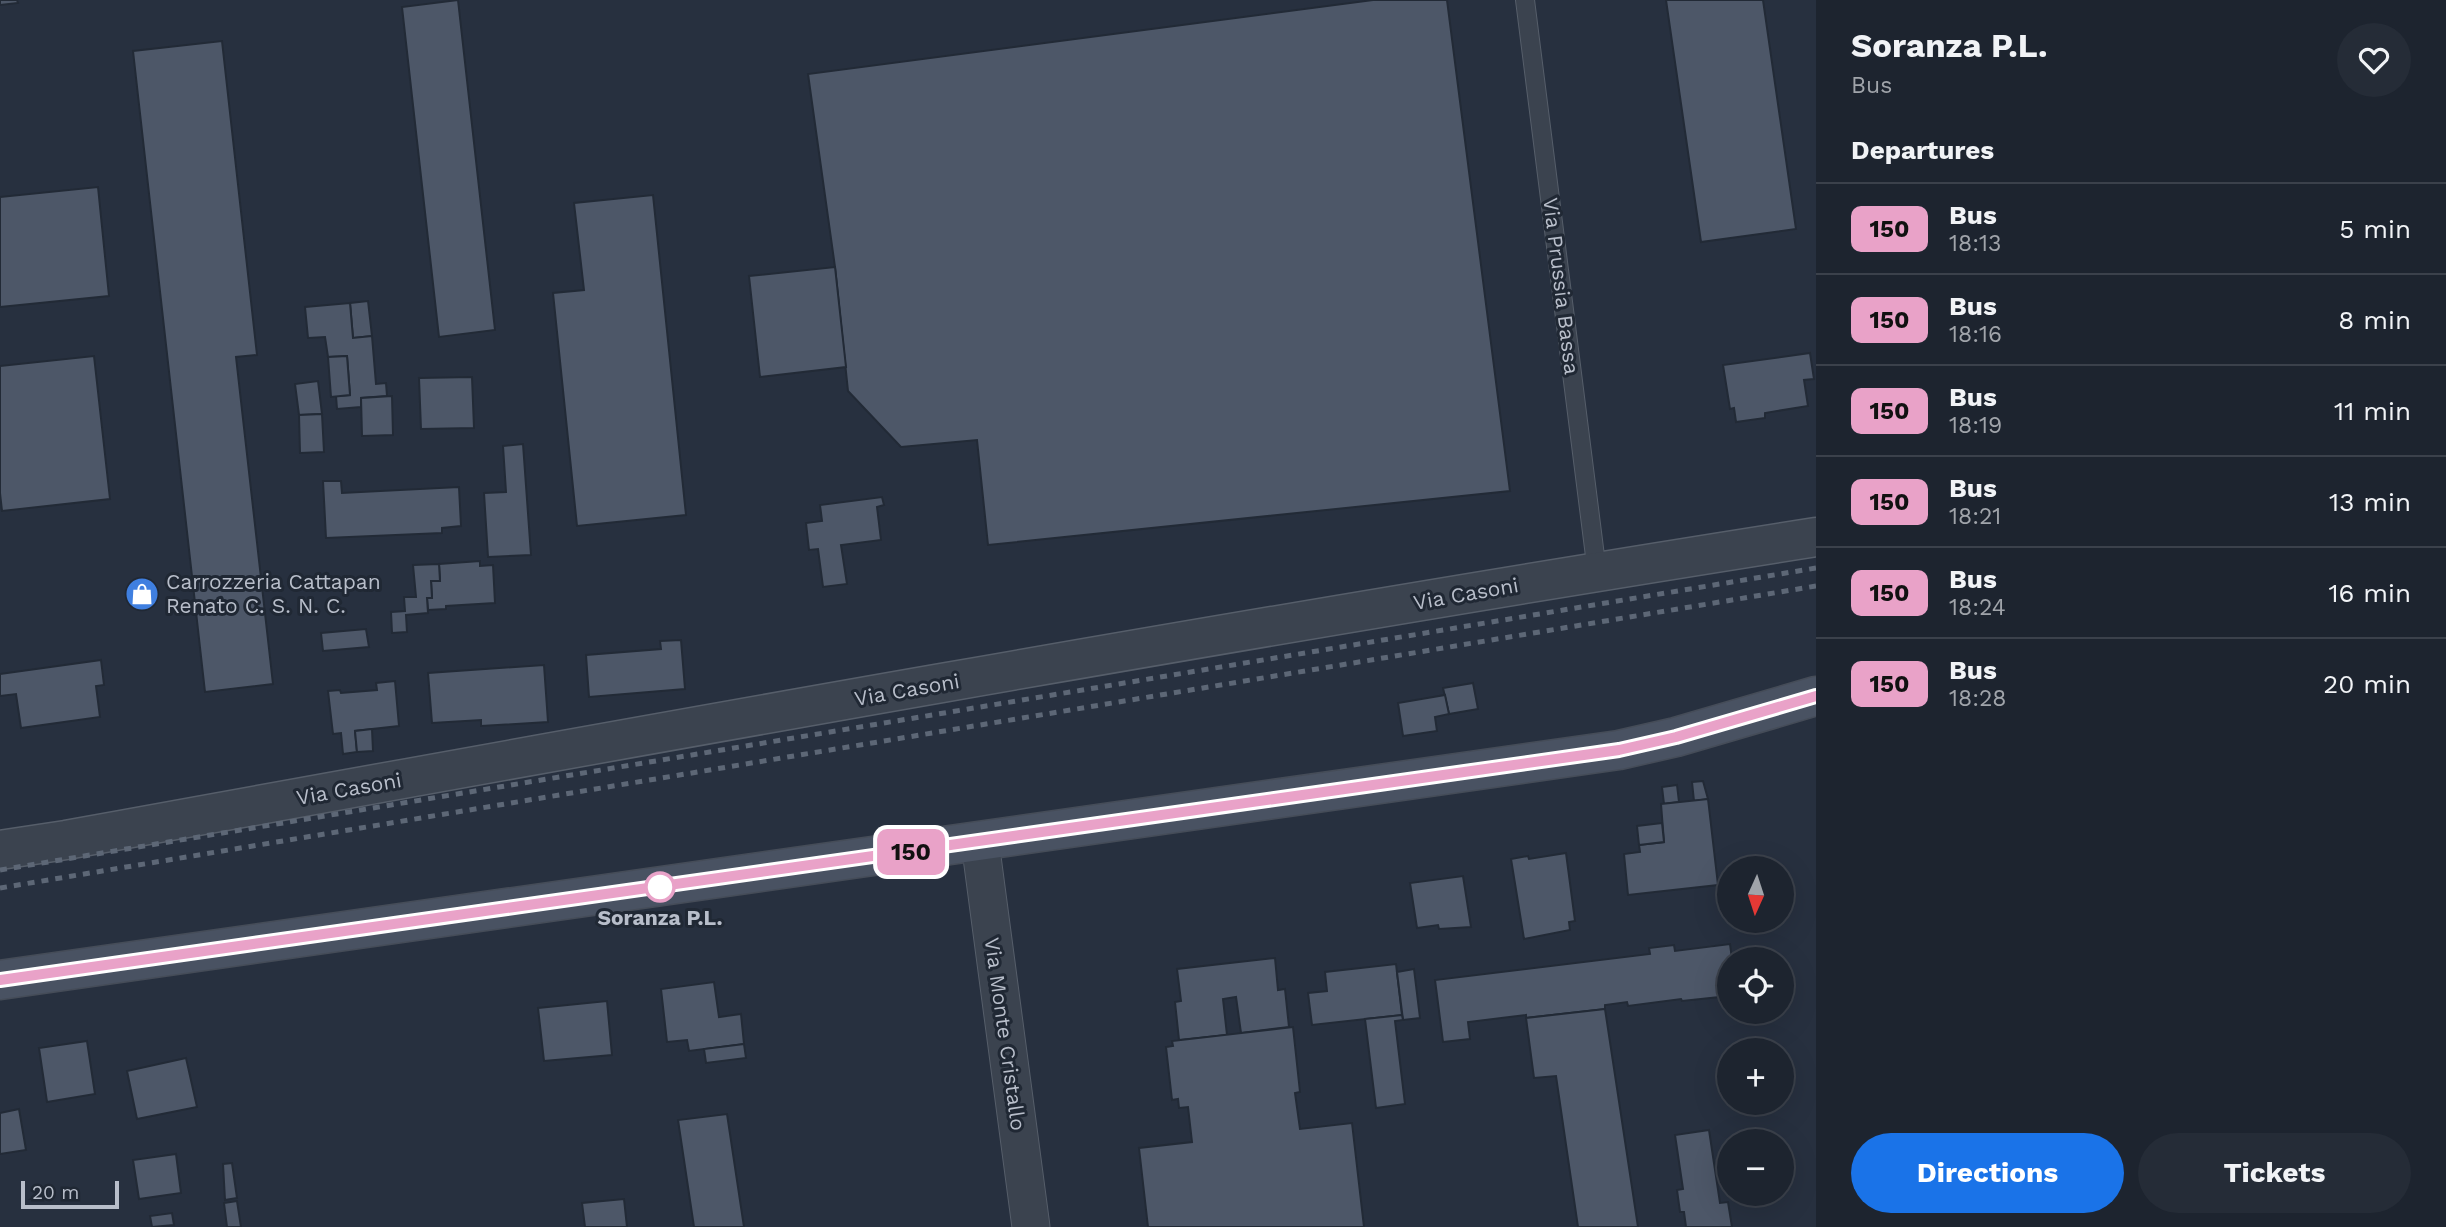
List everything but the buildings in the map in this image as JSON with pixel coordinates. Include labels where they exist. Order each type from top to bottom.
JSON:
[{"type":"main road","points":[[0,979],[1619,750],[1676,737],[1816,696]]},
{"type":"street","name":"Via Casoni","points":[[0,849],[66,840],[755,715],[1816,537]]},
{"type":"street","name":"Via Monte Cristallo","points":[[981,842],[1031,1227]]},
{"type":"lane","name":"Via Prussia Bassa","points":[[1525,0],[1597,572]]},
{"type":"railway","points":[[0,870],[1816,568]]},
{"type":"railway","points":[[0,888],[1816,586]]},
{"type":"bus line","name":"150","points":[[0,980],[1619,750],[1676,737],[1816,696]]},
{"type":"place","name":"Carrozzeria Cattapan Renato C. S. N. C.","points":[[142,594]]},
{"type":"place","name":"Soranza P.L.","points":[[660,887]]}]
